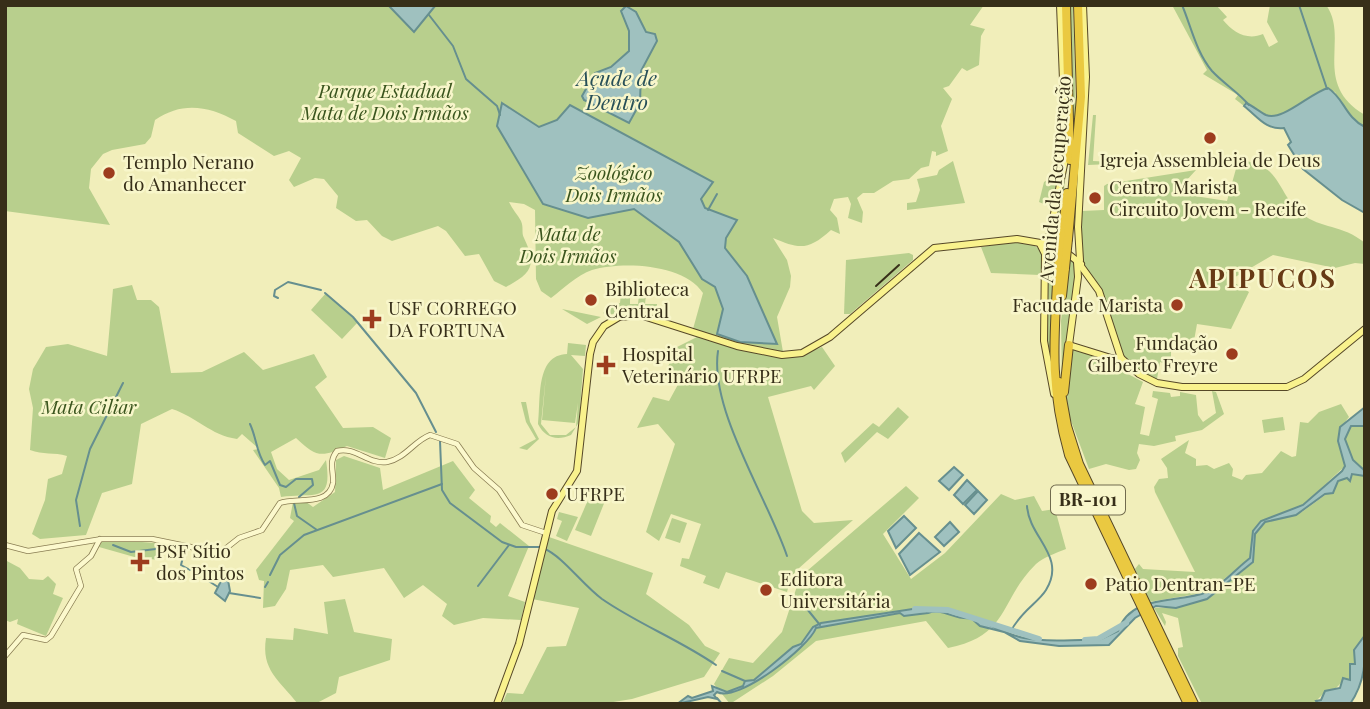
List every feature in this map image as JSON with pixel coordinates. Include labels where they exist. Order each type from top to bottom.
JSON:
[{"type":"highway","name":"Avenida da Recuperação","points":[[1065,237],[1072,140],[1066,5]]},
{"type":"highway","name":"Avenida da Recuperação","points":[[1078,5],[1081,97],[1053,355],[1054,395],[1074,471],[1194,704]]},
{"type":"highway","points":[[1066,155],[1069,174]]},
{"type":"highway","name":"Avenida da Recuperação","points":[[1062,267],[1058,381],[1064,412],[1082,470],[1139,598]]},
{"type":"highway","points":[[1064,412],[1069,345]]},
{"type":"highway","name":"Avenida da Recuperação","points":[[1149,617],[1188,704]]},
{"type":"main road","name":"Avenida da Recuperação","points":[[1054,395],[1044,341],[1045,245],[1066,155],[1060,5]]},
{"type":"main road","name":"Avenida da Recuperação","points":[[1069,345],[1078,279],[1086,77],[1083,5]]},
{"type":"main road","points":[[497,704],[519,644],[552,511],[577,471],[591,348],[599,332],[619,317],[640,315],[737,346],[782,355],[802,353],[830,337],[934,248],[1008,239],[1045,245],[1078,260],[1102,299],[1121,358],[1150,381],[1165,385],[1287,387],[1304,379],[1365,329]]},
{"type":"main road","points":[[1078,279],[1091,278]]},
{"type":"main road","points":[[1069,345],[1111,358],[1121,358]]},
{"type":"street","points":[[5,545],[28,551],[100,539],[152,539],[220,553],[239,538],[262,530],[280,503],[319,499],[327,495],[333,483],[332,458],[337,452],[347,450],[386,462],[403,455],[427,436],[435,435],[457,444],[474,468],[499,490],[522,525],[546,533]]},
{"type":"street","points":[[5,656],[23,635],[48,638],[81,586],[76,569],[91,556],[100,539]]},
{"type":"green space","points":[[5,5],[984,5],[970,25],[985,29],[981,36],[979,65],[967,71],[962,68],[949,86],[943,88],[952,99],[941,126],[948,151],[936,156],[936,152],[932,151],[929,166],[921,168],[909,179],[893,181],[874,193],[863,193],[857,198],[863,212],[862,223],[848,218],[851,204],[848,197],[834,199],[830,210],[837,218],[840,234],[831,230],[816,242],[803,246],[773,238],[787,260],[791,276],[790,287],[777,317],[783,352],[736,343],[693,329],[703,293],[694,283],[682,276],[652,267],[620,266],[592,270],[551,298],[541,291],[536,279],[535,210],[524,204],[509,202],[521,221],[530,255],[530,267],[522,277],[506,287],[494,281],[479,254],[465,256],[446,231],[438,226],[392,241],[382,236],[367,220],[356,221],[336,208],[338,196],[324,179],[315,178],[294,187],[289,180],[301,158],[289,151],[274,156],[238,133],[236,121],[206,109],[185,108],[165,114],[155,120],[151,137],[145,144],[103,154],[91,169],[89,188],[110,225],[5,211]]},
{"type":"green space","points":[[1068,5],[1073,5],[1076,117],[1073,117]]},
{"type":"green space","points":[[1172,5],[1216,5],[1227,17],[1223,20],[1231,28],[1246,36],[1263,34],[1269,47],[1278,42],[1267,22],[1270,5],[1326,5],[1335,32],[1335,75],[1339,89],[1349,102],[1365,115],[1365,127],[1346,113],[1335,92],[1324,89],[1289,111],[1275,116],[1266,115],[1244,103],[1244,106],[1235,99],[1238,95],[1203,74],[1207,70]]},
{"type":"green space","points":[[1093,115],[1096,115],[1093,161],[1133,163],[1088,165]]},
{"type":"green space","points":[[1239,158],[1269,171],[1292,204],[1309,219],[1348,233],[1365,243],[1365,264],[1355,263],[1335,268],[1273,255],[1230,280],[1249,292],[1231,329],[1197,324],[1192,352],[1171,352],[1171,365],[1160,362],[1157,379],[1143,375],[1124,357],[1102,292],[1081,260],[1082,211],[1104,210],[1104,186],[1107,184],[1196,170],[1175,193],[1227,201]]},
{"type":"green space","points":[[953,161],[965,203],[907,210],[907,203],[916,202],[920,190],[917,179],[937,175],[939,170]]},
{"type":"green space","points":[[1066,168],[1059,243],[1057,243],[1051,238]]},
{"type":"green space","points":[[1052,177],[1059,179],[1053,208],[1039,202],[1044,182]]},
{"type":"green space","points":[[1011,242],[1029,244],[1041,251],[1044,255],[1040,275],[991,273],[981,247]]},
{"type":"green space","points":[[1049,249],[1057,250],[1050,366],[1045,324]]},
{"type":"green space","points":[[909,253],[913,255],[913,260],[850,314],[844,314],[846,260]]},
{"type":"green space","points":[[1069,256],[1076,261],[1077,274],[1062,382],[1061,321]]},
{"type":"green space","name":"Mata Ciliar","points":[[132,285],[137,300],[151,300],[159,307],[171,373],[202,372],[244,352],[263,370],[314,354],[327,377],[315,387],[343,428],[373,427],[391,438],[385,458],[347,446],[319,454],[296,438],[271,452],[277,469],[289,480],[319,470],[326,460],[327,484],[319,494],[281,497],[279,488],[253,450],[259,449],[242,434],[237,439],[227,437],[172,409],[141,424],[132,484],[102,493],[86,535],[40,539],[32,534],[45,500],[48,479],[62,474],[67,456],[30,450],[33,408],[29,389],[33,369],[46,347],[68,344],[107,356],[113,289]]},
{"type":"green space","points":[[326,293],[358,322],[342,339],[311,310]]},
{"type":"green space","points":[[621,294],[630,294],[630,304],[638,304],[639,295],[646,295],[645,304],[657,304],[657,312],[603,313],[620,303]]},
{"type":"green space","points":[[562,309],[601,317],[587,324]]},
{"type":"green space","points":[[701,335],[734,346],[800,356],[822,347],[835,366],[814,390],[811,386],[768,397],[802,511],[814,523],[853,520],[798,569],[791,577],[787,592],[726,572],[719,589],[703,583],[706,576],[680,566],[682,558],[689,559],[701,524],[671,514],[659,541],[646,532],[675,444],[658,424],[637,428],[653,397],[669,401],[681,379],[667,369],[677,347]]},
{"type":"green space","points":[[568,343],[586,345],[585,356],[571,355],[583,369],[579,422],[576,427],[571,435],[561,438],[548,435],[538,424],[542,380],[549,362],[557,356],[567,354]],"holes":[[[546,375],[542,420],[575,423],[578,403],[576,427],[566,435],[550,435],[541,424]]]},
{"type":"green space","points":[[1071,347],[1119,360],[1128,374],[1143,382],[1135,404],[1145,407],[1140,434],[1149,436],[1158,399],[1152,397],[1153,391],[1170,393],[1171,397],[1180,396],[1180,392],[1196,395],[1198,415],[1203,422],[1216,413],[1212,391],[1216,392],[1224,414],[1202,430],[1175,436],[1176,441],[1154,446],[1139,444],[1137,453],[1140,460],[1136,469],[1129,470],[1106,464],[1089,469],[1065,405]]},
{"type":"green space","points":[[521,402],[526,402],[530,422],[539,439],[527,450],[519,448],[536,439],[526,422]]},
{"type":"green space","points":[[1341,404],[1349,417],[1340,435],[1345,466],[1303,505],[1261,521],[1253,531],[1250,558],[1208,592],[1149,602],[1135,569],[1139,564],[1143,569],[1195,572],[1155,492],[1154,487],[1159,479],[1168,478],[1167,468],[1161,459],[1189,440],[1185,453],[1196,459],[1196,466],[1207,465],[1214,469],[1229,463],[1233,469],[1232,476],[1242,480],[1246,475],[1262,473],[1281,451],[1292,457],[1296,456],[1300,422],[1308,423],[1319,412]]},
{"type":"green space","points":[[898,407],[909,417],[888,439],[877,432],[845,463],[841,453],[873,423],[879,427]]},
{"type":"green space","points":[[1283,417],[1285,430],[1264,433],[1262,420]]},
{"type":"green space","points":[[1351,426],[1365,426],[1365,471],[1353,460],[1345,439]]},
{"type":"green space","points":[[344,456],[380,468],[383,490],[453,461],[475,490],[469,498],[491,516],[490,522],[496,527],[500,523],[529,546],[508,596],[525,602],[521,620],[483,618],[454,625],[442,616],[447,604],[423,585],[404,598],[384,568],[333,577],[323,565],[290,570],[286,589],[275,606],[263,608],[264,581],[259,580],[256,570],[294,521],[290,518],[293,502],[305,501],[313,507],[335,492],[336,460]]},
{"type":"green space","points":[[1352,474],[1365,476],[1365,632],[1350,680],[1344,680],[1334,690],[1326,691],[1316,701],[1318,704],[1202,704],[1178,656],[1178,648],[1183,647],[1178,618],[1162,613],[1165,626],[1154,608],[1176,608],[1207,599],[1253,563],[1255,534],[1265,522],[1302,512],[1328,493],[1338,481]]},
{"type":"green space","points":[[906,486],[919,498],[883,534],[911,579],[945,553],[1001,494],[1015,500],[1034,496],[1042,511],[1055,509],[1066,549],[1036,564],[1024,577],[993,626],[983,635],[968,642],[948,648],[926,621],[816,641],[773,676],[730,704],[714,684],[729,658],[753,663],[782,632],[800,577]]},
{"type":"green space","points":[[607,496],[591,536],[575,530],[588,500]]},
{"type":"green space","points":[[559,512],[578,517],[567,541],[556,536],[562,521],[557,519]]},
{"type":"green space","points":[[672,518],[687,523],[680,543],[665,538]]},
{"type":"green space","points":[[549,537],[653,573],[646,594],[689,625],[705,646],[720,653],[704,677],[632,699],[601,704],[502,704],[507,693],[523,694],[547,647],[566,646],[579,608],[532,599]]},
{"type":"green space","points":[[103,539],[168,544],[160,560],[138,558],[99,547]]},
{"type":"green space","points":[[5,560],[20,568],[29,579],[43,580],[48,576],[56,584],[53,594],[63,598],[46,636],[17,624],[18,619],[10,622],[5,620]]},
{"type":"green space","points":[[345,599],[354,632],[392,639],[390,660],[339,677],[336,693],[315,704],[298,704],[269,667],[265,649],[266,638],[293,640],[294,628],[328,634],[324,602]]},
{"type":"water","points":[[388,5],[442,6],[435,6],[414,32]]},
{"type":"water","name":"Açude de Dentro","points":[[626,6],[636,12],[646,32],[655,34],[657,41],[641,71],[640,103],[629,123],[584,100],[582,96],[595,73],[611,67],[629,51],[629,31],[621,11]]},
{"type":"water","points":[[1328,88],[1353,118],[1365,127],[1365,213],[1342,200],[1303,169],[1288,145],[1291,142],[1284,128],[1267,125],[1244,106],[1246,103],[1266,115],[1273,116],[1288,111]]},
{"type":"water","points":[[502,103],[539,127],[557,120],[570,105],[713,182],[701,199],[705,208],[737,220],[726,238],[725,248],[747,276],[777,344],[740,342],[717,334],[723,309],[715,287],[702,279],[679,242],[634,209],[588,218],[543,204],[497,126]]},
{"type":"water","points":[[1365,407],[1365,426],[1351,426],[1345,439],[1353,460],[1365,471],[1365,476],[1352,474],[1350,481],[1347,478],[1338,481],[1333,493],[1325,494],[1296,515],[1265,522],[1255,534],[1253,562],[1207,599],[1176,608],[1156,606],[1135,618],[1109,645],[1059,646],[1020,641],[1004,632],[980,626],[971,618],[939,612],[904,616],[900,613],[816,628],[801,648],[756,682],[727,693],[717,692],[714,695],[717,699],[708,697],[677,704],[688,696],[692,698],[713,691],[712,686],[727,692],[743,686],[745,681],[754,680],[793,647],[801,644],[813,627],[821,623],[919,608],[928,612],[951,610],[1024,638],[1051,641],[1099,640],[1118,631],[1124,619],[1144,605],[1207,592],[1250,558],[1253,531],[1261,521],[1303,505],[1342,471],[1345,466],[1338,441],[1340,427]]},
{"type":"water","points":[[954,467],[963,475],[949,490],[939,481]]},
{"type":"water","points":[[967,480],[977,490],[963,504],[954,495]]},
{"type":"water","points":[[978,491],[987,500],[974,514],[965,505]]},
{"type":"water","points":[[904,516],[916,528],[896,548],[888,531]]},
{"type":"water","points":[[950,522],[959,532],[944,546],[935,537]]},
{"type":"water","points":[[919,533],[940,552],[910,575],[899,554]]},
{"type":"water","points":[[223,577],[228,580],[230,591],[225,601],[215,593]]},
{"type":"water","points":[[1365,635],[1363,675],[1350,704],[1318,704],[1316,701],[1321,700],[1325,691],[1340,688],[1343,678],[1350,680],[1350,664],[1355,664],[1354,650]]},
{"type":"waterway","points":[[1182,5],[1206,64],[1249,105]]},
{"type":"waterway","points":[[1299,5],[1327,89]]},
{"type":"waterway","points":[[429,15],[453,46],[466,79],[497,106],[500,115]]},
{"type":"waterway","points":[[708,210],[717,194]]},
{"type":"waterway","points":[[278,298],[274,296],[275,290],[288,282],[321,290]]},
{"type":"waterway","points":[[325,293],[353,317],[416,393],[436,432]]},
{"type":"waterway","points":[[718,351],[722,399],[731,426],[787,556]]},
{"type":"waterway","points":[[80,526],[76,500],[90,449],[123,383]]},
{"type":"waterway","points":[[250,424],[262,460],[265,465],[270,461],[280,485],[286,487],[296,479],[312,479],[313,485],[299,497]]},
{"type":"waterway","points":[[440,441],[442,490],[450,503],[502,542],[516,547],[540,547]]},
{"type":"waterway","points":[[270,575],[280,555],[304,535],[442,484]]},
{"type":"waterway","points":[[294,503],[297,516],[317,530]]},
{"type":"waterway","points":[[1011,631],[1043,595],[1051,578],[1050,557],[1029,517],[1027,506]]},
{"type":"waterway","points":[[113,545],[131,552],[164,548]]},
{"type":"waterway","points":[[478,586],[509,545]]},
{"type":"waterway","points":[[170,549],[184,553],[181,565],[190,570]]},
{"type":"waterway","points":[[545,549],[559,558],[602,599],[716,665]]},
{"type":"waterway","points":[[207,580],[218,587]]},
{"type":"waterway","points":[[265,587],[268,582]]},
{"type":"waterway","points":[[229,593],[260,598]]},
{"type":"waterway","points":[[803,604],[820,625]]},
{"type":"waterway","points":[[915,609],[948,610],[1039,639]]},
{"type":"waterway","points":[[1085,640],[1098,639],[1126,623]]},
{"type":"waterway","points":[[722,671],[745,681]]},
{"type":"waterway","points":[[717,698],[722,704]]},
{"type":"tram line","points":[[876,286],[899,265]]},
{"type":"place","name":"Igreja Assembleia de Deus","points":[[1210,138]]},
{"type":"place","name":"Templo Nerano do Amanhecer","points":[[109,173]]},
{"type":"place","name":"Centro Marista Circuito Jovem - Recife","points":[[1095,198]]},
{"type":"place","name":"Biblioteca Central","points":[[591,300]]},
{"type":"place","name":"Facudade Marista","points":[[1177,305]]},
{"type":"place","name":"USF CORREGO DA FORTUNA","points":[[372,319]]},
{"type":"place","name":"Fundação Gilberto Freyre","points":[[1232,354]]},
{"type":"place","name":"Hospital Veterinário UFRPE","points":[[606,365]]},
{"type":"place","name":"UFRPE","points":[[552,494]]},
{"type":"place","name":"PSF Sítio dos Pintos","points":[[140,562]]},
{"type":"place","name":"Patio Dentran-PE","points":[[1091,584]]},
{"type":"place","name":"Editora Universitária","points":[[766,590]]},
{"type":"district","name":"APIPUCOS","points":[[1263,279]]},
{"type":"park label","name":"Parque Estadual Mata de Dois Irmãos","points":[[385,102]]},
{"type":"park label","name":"Zoológico Dois Irmãos","points":[[614,184]]},
{"type":"park label","name":"Mata de Dois Irmãos","points":[[568,245]]}]
